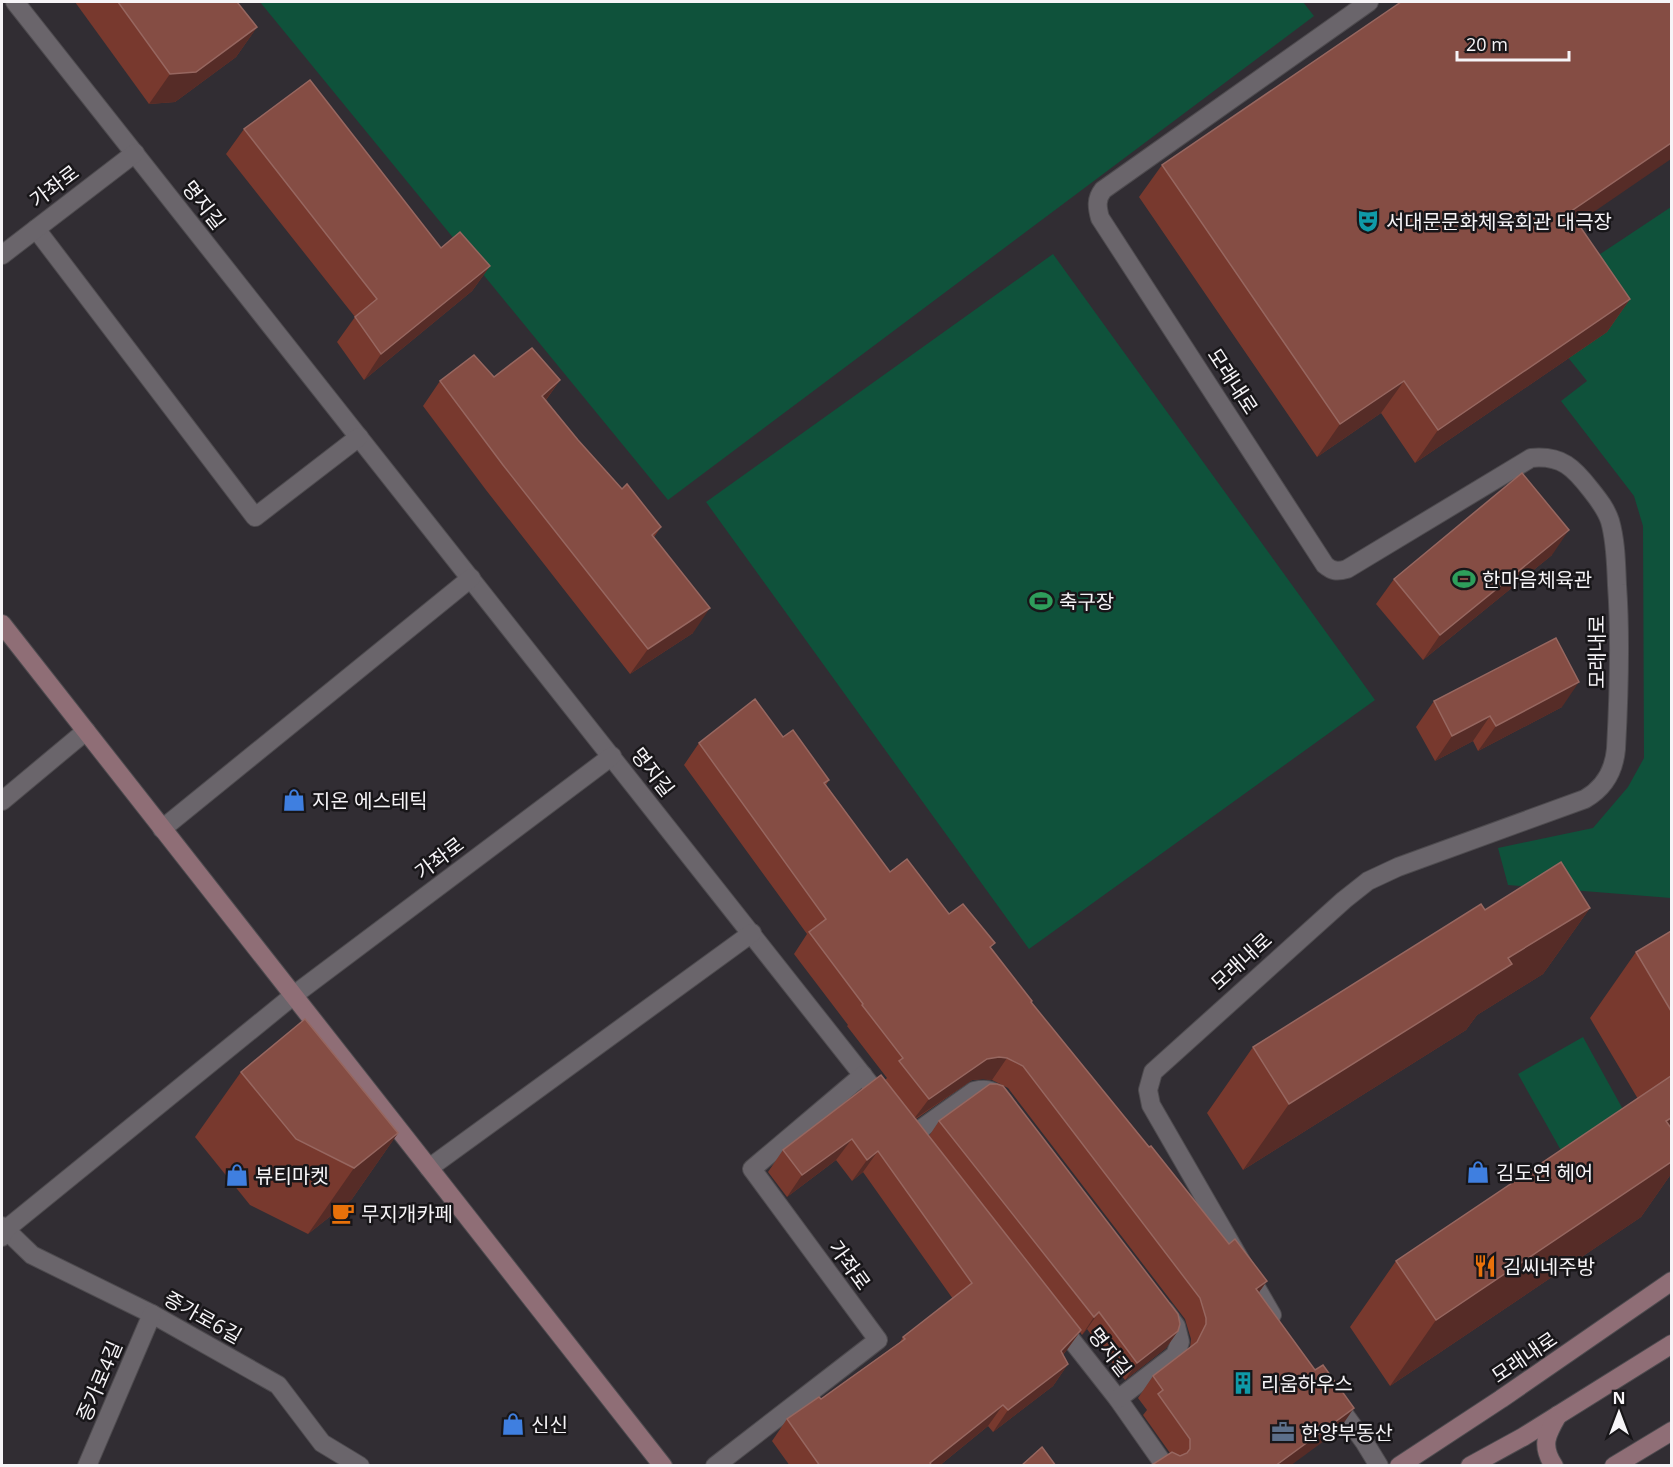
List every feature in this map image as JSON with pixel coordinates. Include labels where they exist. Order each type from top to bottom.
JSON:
[{"type":"main road","points":[[2,624],[663,1466]]},
{"type":"main road","name":"모래내로","points":[[1399,1466],[1521,1386],[1671,1281]]},
{"type":"main road","points":[[1470,1466],[1523,1437],[1671,1344]]},
{"type":"main road","points":[[1554,1466],[1545,1446],[1547,1434],[1559,1414]]},
{"type":"main road","points":[[1614,1466],[1671,1431]]},
{"type":"street","name":"명지길","points":[[15,2],[907,1131],[974,1091],[985,1089],[999,1095],[1013,1114]]},
{"type":"street","name":"모래내로","points":[[1281,1328],[1151,1104],[1148,1090],[1153,1072],[1368,881],[1398,867],[1585,799],[1594,794],[1607,780],[1617,750],[1620,638],[1614,541],[1607,511],[1576,471],[1566,463],[1551,458],[1531,458],[1347,570],[1339,571],[1329,568],[1324,565],[1100,218],[1097,204],[1103,190],[1369,2]]},
{"type":"street","name":"가좌로","points":[[2,255],[135,153]]},
{"type":"street","points":[[36,229],[255,517],[359,437]]},
{"type":"street","points":[[162,829],[471,578]]},
{"type":"street","points":[[2,801],[86,732]]},
{"type":"street","name":"가좌로","points":[[294,995],[612,756]]},
{"type":"street","points":[[429,1168],[752,933]]},
{"type":"street","name":"증가로6길","points":[[294,995],[3,1231],[32,1255],[152,1314],[278,1385],[322,1443],[360,1466]]},
{"type":"street","name":"가좌로","points":[[715,1466],[878,1340],[752,1169],[863,1075]]},
{"type":"street","name":"명지길","points":[[1118,1399],[1175,1355],[1180,1342],[1176,1326],[1155,1298]]},
{"type":"street","name":"증가로4길","points":[[87,1466],[152,1314]]},
{"type":"street","name":"명지길","points":[[1051,1314],[1118,1399],[1165,1466]]},
{"type":"street","points":[[1323,1385],[1379,1466]]},
{"type":"green space","points":[[260,2],[1303,2],[1314,16],[668,500]]},
{"type":"green space","points":[[1671,207],[1671,898],[1508,885],[1498,848],[1593,828],[1628,787],[1644,758],[1643,526],[1634,496],[1561,401],[1587,381],[1525,304]]},
{"type":"green space","name":"축구장","points":[[1053,254],[1375,700],[1029,949],[706,502]]},
{"type":"green space","points":[[1583,1037],[1636,1133],[1572,1170],[1518,1074]]},
{"type":"building","points":[[118,2],[237,2],[257,27],[196,72],[170,74]]},
{"type":"building","name":"서대문문화체육회관 대극장","points":[[1401,2],[1671,2],[1671,143],[1570,212],[1630,299],[1438,430],[1404,381],[1340,424],[1162,165]]},
{"type":"building","points":[[310,80],[441,248],[460,232],[490,266],[381,354],[355,317],[377,299],[244,129]]},
{"type":"building","points":[[532,348],[560,380],[542,396],[622,489],[627,484],[661,527],[652,535],[710,608],[648,649],[440,381],[474,355],[494,377]]},
{"type":"building","name":"한마음체육관","points":[[1522,473],[1569,530],[1440,635],[1394,579]]},
{"type":"building","points":[[1556,638],[1579,682],[1496,726],[1490,716],[1452,736],[1434,701]]},
{"type":"building","points":[[755,699],[783,737],[793,730],[829,780],[824,783],[890,872],[907,859],[949,914],[963,904],[995,943],[990,947],[1031,1002],[1229,1244],[1235,1239],[1267,1281],[1256,1289],[1315,1370],[1323,1365],[1354,1408],[1275,1466],[1150,1466],[1172,1452],[1180,1456],[1190,1449],[1190,1439],[1158,1394],[1163,1390],[1153,1376],[1197,1342],[1206,1324],[1200,1298],[1023,1066],[1007,1058],[987,1059],[929,1099],[899,1061],[903,1058],[809,932],[826,919],[699,743]]},
{"type":"building","points":[[1561,862],[1590,908],[1508,958],[1512,964],[1289,1104],[1253,1047],[1481,904],[1485,910]]},
{"type":"building","points":[[1671,931],[1671,1011],[1636,952]]},
{"type":"building","points":[[305,1019],[398,1133],[354,1168],[296,1139],[241,1072]]},
{"type":"building","points":[[881,1075],[1081,1330],[1061,1351],[1068,1364],[1008,1410],[1003,1405],[930,1463],[932,1466],[820,1466],[787,1419],[819,1397],[821,1399],[905,1339],[903,1337],[972,1283],[878,1151],[867,1160],[852,1139],[802,1175],[783,1150]]},
{"type":"building","points":[[1671,1076],[1671,1118],[1666,1121],[1671,1128],[1671,1162],[1436,1320],[1396,1261]]},
{"type":"building","points":[[990,1084],[1003,1086],[1178,1314],[1180,1324],[1178,1331],[1137,1363],[1099,1312],[1094,1317],[939,1121]]},
{"type":"building","points":[[1042,1447],[1056,1466],[1021,1466]]},
{"type":"place","name":"서대문문화체육회관 대극장","points":[[1368,221]]},
{"type":"place","name":"한마음체육관","points":[[1464,579]]},
{"type":"place","name":"축구장","points":[[1041,601]]},
{"type":"place","name":"지온 에스테틱","points":[[294,800]]},
{"type":"place","name":"김도연 헤어","points":[[1478,1172]]},
{"type":"place","name":"뷰티마켓","points":[[237,1175]]},
{"type":"place","name":"무지개카페","points":[[343,1213]]},
{"type":"place","name":"김씨네주방","points":[[1485,1266]]},
{"type":"place","name":"리움하우스","points":[[1243,1383]]},
{"type":"place","name":"신신","points":[[513,1424]]},
{"type":"place","name":"한양부동산","points":[[1283,1432]]}]
